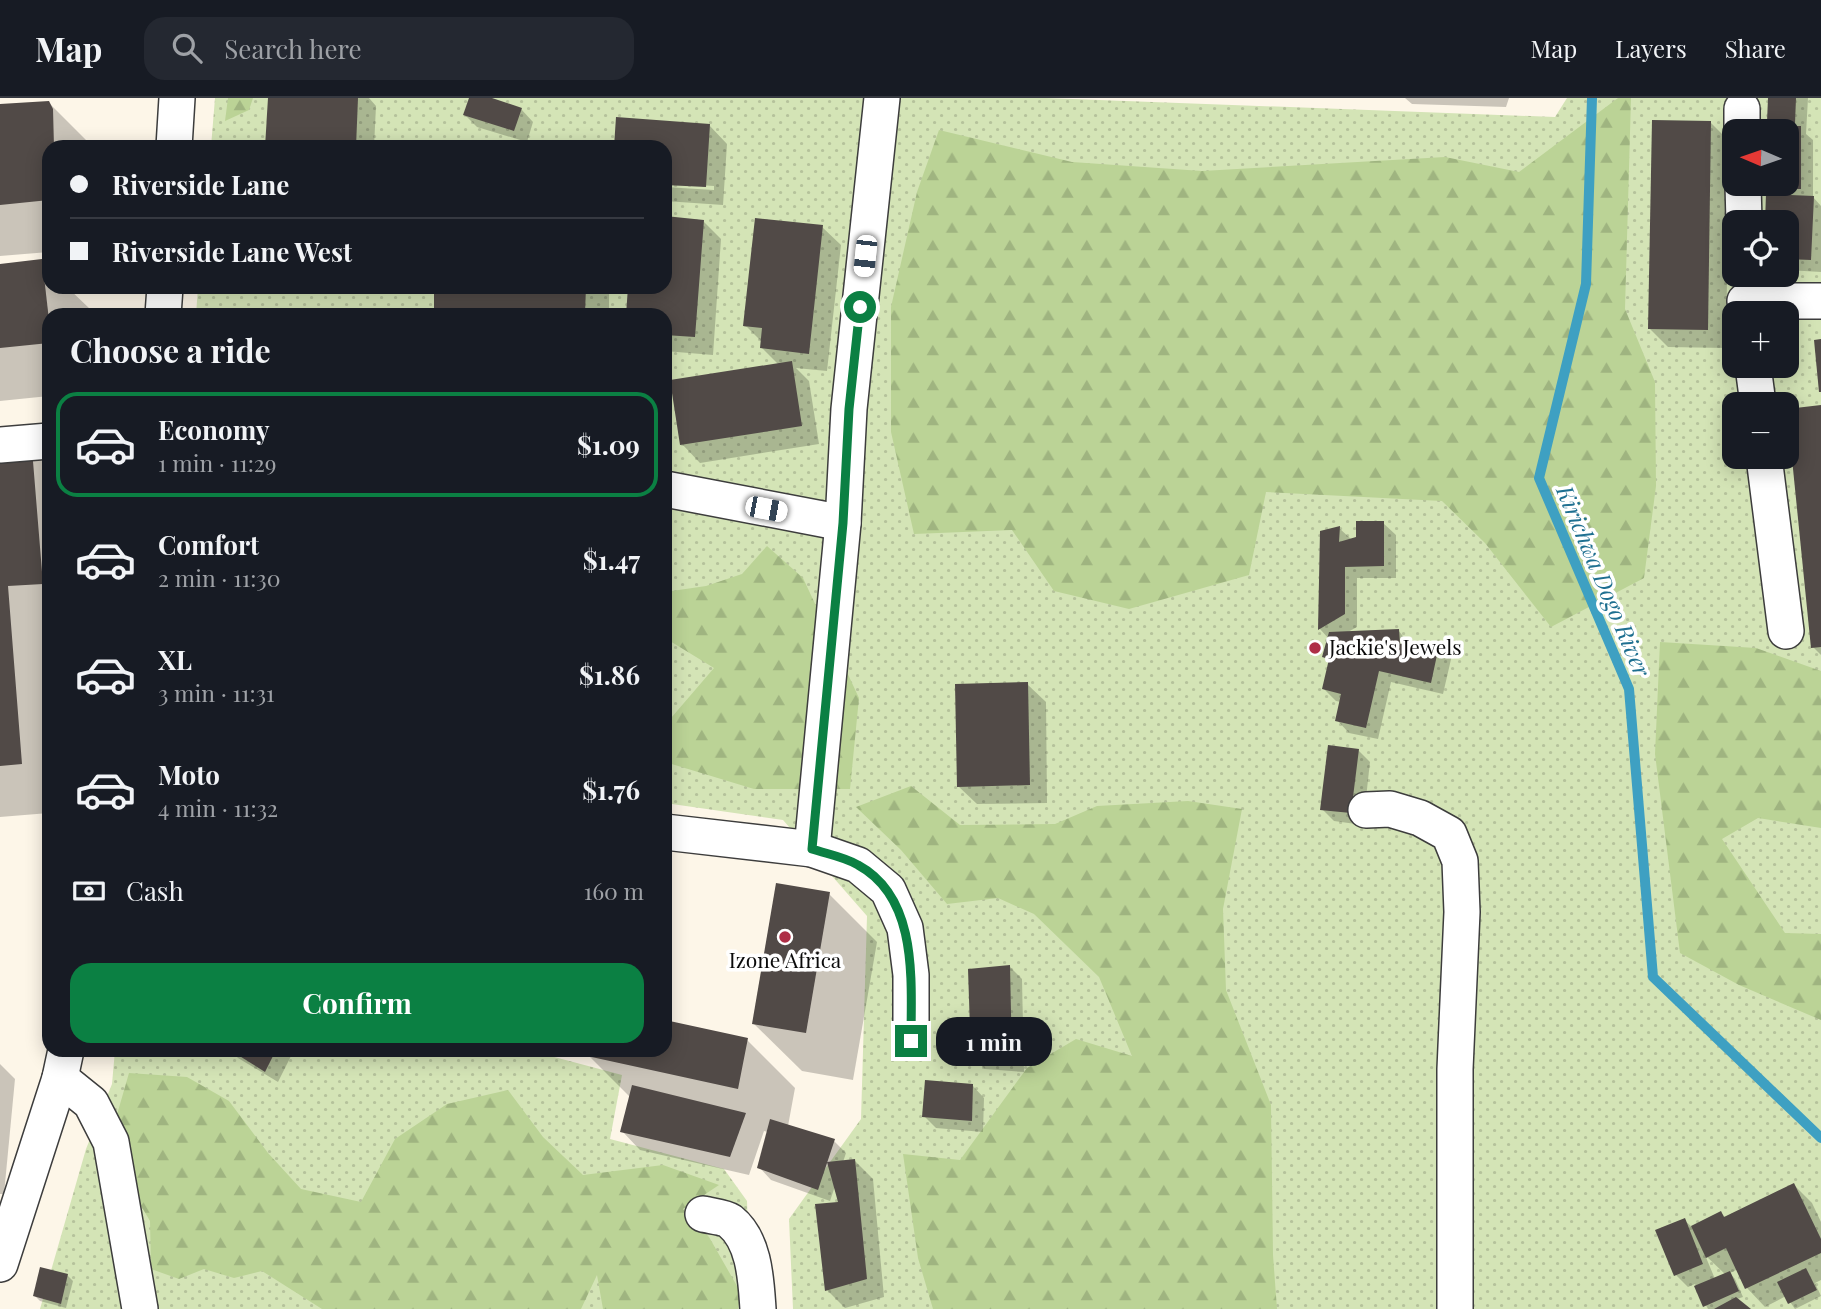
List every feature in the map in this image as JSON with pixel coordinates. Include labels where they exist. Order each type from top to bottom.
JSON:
[{"type":"street","points":[[174,140],[177,98]]},
{"type":"street","points":[[812,849],[843,523],[849,409],[883,98]]},
{"type":"street","points":[[1745,296],[1821,301]]},
{"type":"street","points":[[0,445],[42,442]]},
{"type":"street","points":[[1766,469],[1786,631]]},
{"type":"street","points":[[672,490],[843,523]]},
{"type":"street","points":[[1366,810],[1390,809],[1420,818],[1449,834],[1460,861],[1462,912],[1455,1069],[1455,1309]]},
{"type":"street","points":[[672,833],[812,849],[859,865],[888,890],[905,928],[911,975],[911,1041]]},
{"type":"street","points":[[0,1264],[63,1064]]},
{"type":"street","points":[[63,1064],[91,1103],[111,1142],[139,1309]]},
{"type":"street","points":[[703,1214],[729,1220],[744,1239],[755,1272],[758,1309]]},
{"type":"green space","points":[[215,98],[1046,98],[1555,117],[1567,98],[1821,98],[1821,1309],[793,1309],[789,1219],[861,1119],[867,916],[783,820],[672,804],[672,308],[196,308],[198,294],[672,294],[672,140],[212,140]]},
{"type":"green space","points":[[228,98],[253,98],[249,110],[225,121]]},
{"type":"green space","points":[[1618,98],[1631,98],[1625,309],[1655,382],[1656,486],[1644,578],[1551,627],[1485,543],[1442,501],[1266,492],[1249,575],[1129,609],[1054,591],[1012,530],[914,534],[891,432],[891,307],[917,192],[939,130],[1072,162],[1202,171],[1445,157],[1519,172]]},
{"type":"green space","points":[[767,546],[803,578],[859,698],[850,789],[754,789],[672,764],[672,717],[714,668],[672,642],[672,591],[706,586],[742,574]]},
{"type":"green space","points":[[1660,642],[1756,648],[1821,671],[1821,828],[1758,818],[1722,839],[1785,933],[1821,934],[1821,1020],[1739,985],[1680,953],[1655,754]]},
{"type":"green space","points":[[911,786],[960,825],[1055,824],[1097,806],[1188,801],[1242,809],[1223,909],[1226,990],[1271,1105],[1273,1255],[1277,1309],[933,1309],[918,1258],[903,1154],[960,1160],[1027,1068],[1076,1039],[1132,1056],[1099,977],[1034,914],[998,898],[947,904],[901,850],[856,807]]},
{"type":"green space","points":[[114,1057],[554,1057],[622,1075],[610,1139],[724,1169],[747,1201],[751,1309],[40,1309],[86,1149],[112,1084]]},
{"type":"green space","points":[[129,1073],[187,1077],[229,1101],[268,1153],[301,1189],[361,1202],[395,1139],[447,1104],[508,1090],[543,1137],[583,1175],[663,1165],[719,1185],[683,1209],[709,1237],[741,1293],[738,1309],[603,1309],[597,1275],[581,1309],[322,1309],[262,1271],[234,1278],[204,1269],[179,1279],[151,1269],[150,1221],[137,1199],[99,1177]]},
{"type":"building","points":[[268,98],[358,98],[356,140],[265,140]]},
{"type":"building","points":[[469,98],[492,98],[522,108],[514,131],[463,115]]},
{"type":"building","points":[[1768,98],[1796,98],[1795,119],[1767,119]]},
{"type":"building","points":[[49,101],[53,109],[54,140],[42,140],[42,201],[0,205],[0,104]]},
{"type":"building","points":[[616,117],[710,124],[706,187],[672,185],[672,140],[614,140]]},
{"type":"building","points":[[1652,120],[1711,121],[1708,330],[1648,329]]},
{"type":"building","points":[[1799,126],[1801,126],[1799,189]]},
{"type":"building","points":[[1766,196],[1814,196],[1811,260],[1799,260],[1799,210],[1765,210]]},
{"type":"building","points":[[672,217],[704,220],[695,337],[672,335],[672,308],[626,308],[628,294],[672,294]]},
{"type":"building","points":[[755,218],[823,225],[809,354],[760,348],[762,328],[743,326]]},
{"type":"building","points":[[42,259],[42,294],[46,294],[48,308],[42,308],[42,344],[0,348],[0,264]]},
{"type":"building","points":[[434,294],[586,294],[585,308],[434,308]]},
{"type":"building","points":[[1821,339],[1821,392],[1819,392],[1814,340]]},
{"type":"building","points":[[792,361],[802,426],[680,445],[672,380]]},
{"type":"building","points":[[1821,405],[1821,647],[1811,648],[1793,469],[1799,469],[1799,408]]},
{"type":"building","points":[[32,449],[42,584],[8,586],[22,764],[0,766],[0,451]]},
{"type":"building","points":[[1356,521],[1384,521],[1384,566],[1345,567],[1345,614],[1318,630],[1320,531],[1340,526],[1339,542],[1356,537]]},
{"type":"building","points":[[1399,629],[1400,644],[1440,641],[1431,683],[1379,671],[1366,728],[1335,721],[1341,694],[1322,689],[1329,659],[1322,657],[1329,632]]},
{"type":"building","points":[[1028,682],[1030,785],[957,787],[955,684]]},
{"type":"building","points":[[1328,745],[1359,749],[1351,813],[1320,810]]},
{"type":"building","points":[[776,883],[830,892],[806,1033],[752,1024]]},
{"type":"building","points":[[1010,965],[1012,1060],[971,1058],[968,969]]},
{"type":"building","points":[[672,1022],[748,1038],[738,1089],[592,1057],[672,1057]]},
{"type":"building","points":[[241,1057],[272,1057],[265,1072]]},
{"type":"building","points":[[925,1080],[973,1084],[972,1121],[922,1117]]},
{"type":"building","points":[[632,1085],[746,1113],[730,1157],[620,1132]]},
{"type":"building","points":[[770,1119],[835,1139],[818,1190],[757,1168]]},
{"type":"building","points":[[855,1159],[867,1279],[825,1291],[815,1204],[838,1202],[827,1162]]},
{"type":"building","points":[[1794,1183],[1821,1239],[1821,1253],[1745,1289],[1726,1248],[1706,1258],[1691,1226],[1721,1211],[1724,1217]]},
{"type":"building","points":[[1685,1218],[1703,1264],[1674,1276],[1655,1230]]},
{"type":"building","points":[[40,1267],[68,1274],[61,1304],[33,1296]]},
{"type":"building","points":[[1806,1268],[1817,1290],[1788,1304],[1777,1282]]},
{"type":"building","points":[[1730,1271],[1739,1291],[1703,1307],[1694,1286]]},
{"type":"building","points":[[1736,1297],[1751,1309],[1714,1309]]},
{"type":"waterway","name":"Kirichwa Dogo River","points":[[1592,98],[1586,284],[1539,478],[1629,689],[1653,977],[1821,1138]]},
{"type":"place","name":"Jackie's Jewels","points":[[1315,648]]},
{"type":"place","name":"Izone Africa","points":[[785,937]]},
{"type":"route","points":[[860,307],[849,409],[843,523],[812,849],[859,865],[888,890],[905,928],[911,975],[911,1041]]}]
